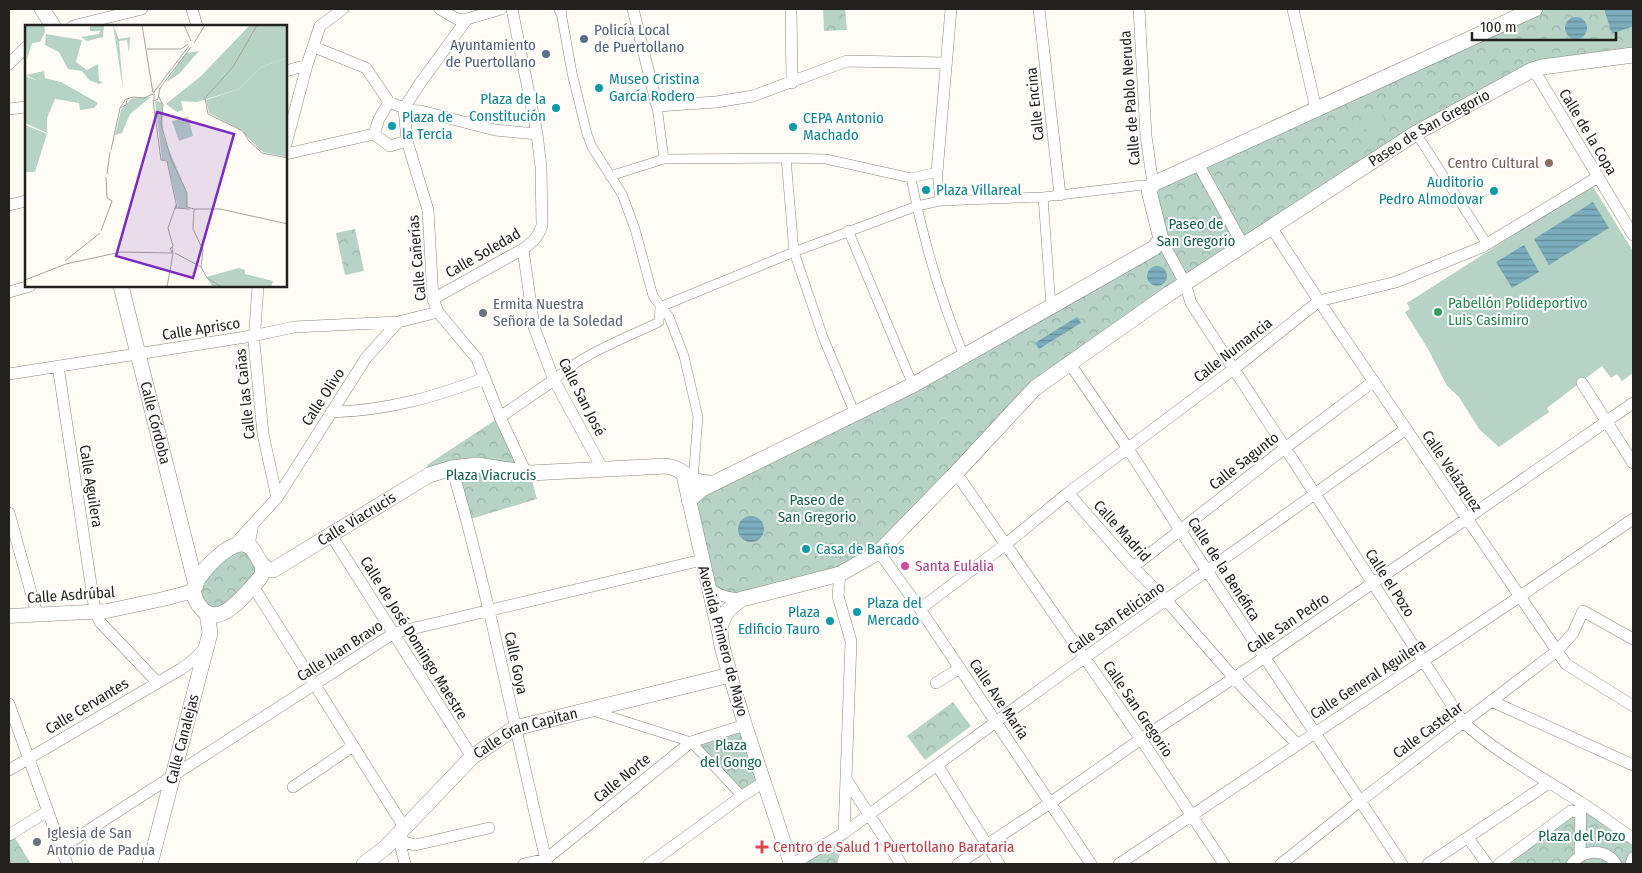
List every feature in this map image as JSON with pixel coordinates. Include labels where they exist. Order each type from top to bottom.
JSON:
[{"type":"main road","points":[[42,9],[51,25]]},
{"type":"main road","points":[[689,500],[696,493],[715,483],[913,384],[1160,246],[1149,191],[1151,186],[1535,9]]},
{"type":"main road","name":"Paseo de San Gregorio","points":[[719,632],[726,612],[742,599],[840,574],[878,552],[956,473],[1035,388],[1184,282],[1271,228],[1416,133],[1532,70],[1633,55]]},
{"type":"main road","name":"Calle Córdoba","points":[[121,288],[136,354],[190,559],[195,588]]},
{"type":"main road","points":[[452,468],[477,465],[526,472],[666,466],[676,468],[699,483],[715,483]]},
{"type":"main road","name":"Calle Viacrucis","points":[[262,566],[273,570],[429,475],[452,468]]},
{"type":"main road","points":[[235,544],[244,544],[251,548],[262,566],[263,572],[230,609],[219,615],[207,613],[196,599],[195,588],[207,568],[235,544]]},
{"type":"main road","points":[[190,559],[194,566],[207,568]]},
{"type":"main road","name":"Calle Canalejas","points":[[150,864],[210,633],[207,613]]},
{"type":"main road","name":"Avenida Primero de Mayo","points":[[719,632],[730,675]]},
{"type":"main road","name":"Calle Gran Capitan","points":[[364,864],[385,848],[472,757],[515,728],[730,675]]},
{"type":"street","points":[[77,25],[142,9]]},
{"type":"street","points":[[192,9],[197,25]]},
{"type":"street","points":[[288,136],[307,65],[320,26],[343,9]]},
{"type":"street","points":[[440,9],[457,19],[467,19],[501,9]]},
{"type":"street","points":[[314,47],[366,68],[389,102],[404,109],[421,111],[494,130],[537,134],[512,9]]},
{"type":"street","points":[[633,9],[657,106],[664,159]]},
{"type":"street","points":[[791,9],[792,83]]},
{"type":"street","points":[[940,201],[937,172],[951,9]]},
{"type":"street","name":"Calle Encina","points":[[1039,9],[1060,195]]},
{"type":"street","name":"Calle de Pablo Neruda","points":[[1139,9],[1146,136],[1151,186]]},
{"type":"street","points":[[1293,9],[1316,110]]},
{"type":"street","points":[[560,10],[578,97],[592,147],[622,194],[636,229],[653,296],[668,317],[682,350],[698,417],[688,477]]},
{"type":"street","points":[[288,154],[374,134],[390,146],[407,141],[404,109],[467,19]]},
{"type":"street","points":[[9,64],[25,48]]},
{"type":"street","points":[[657,106],[716,102],[754,96],[847,61],[946,63]]},
{"type":"street","points":[[288,70],[307,65]]},
{"type":"street","name":"Calle de la Copa","points":[[1532,70],[1537,75],[1633,236]]},
{"type":"street","points":[[374,134],[379,119],[389,102]]},
{"type":"street","points":[[9,109],[25,107]]},
{"type":"street","points":[[1416,133],[1487,244]]},
{"type":"street","name":"Calle Soledad","points":[[433,299],[523,249],[540,233],[542,224],[541,167],[537,134]]},
{"type":"street","name":"Calle Cañerías","points":[[407,141],[428,210],[433,299],[438,312],[470,348],[477,359],[500,417]]},
{"type":"street","points":[[610,176],[664,159],[786,158],[826,160],[911,178],[937,172]]},
{"type":"street","points":[[786,158],[794,252],[823,337],[855,414]]},
{"type":"street","points":[[1198,164],[1243,245]]},
{"type":"street","name":"Calle Numancia","points":[[920,609],[1319,301],[1396,282],[1487,244],[1598,177]]},
{"type":"street","points":[[911,178],[934,273],[964,356]]},
{"type":"street","points":[[660,307],[848,230],[917,206],[940,201],[1043,197],[1151,186]]},
{"type":"street","points":[[1043,197],[1051,306]]},
{"type":"street","points":[[9,206],[25,201]]},
{"type":"street","name":"Calle Velázquez","points":[[1271,228],[1566,664],[1633,706]]},
{"type":"street","points":[[848,230],[913,384]]},
{"type":"street","points":[[1160,246],[1184,282]]},
{"type":"street","name":"Calle San José","points":[[523,249],[534,327],[554,380],[602,468]]},
{"type":"street","name":"Calle el Pozo","points":[[1184,282],[1191,303],[1464,722],[1495,747],[1581,807],[1633,839]]},
{"type":"street","points":[[9,292],[25,287]]},
{"type":"street","name":"Calle las Cañas","points":[[258,288],[254,342],[263,434],[278,498]]},
{"type":"street","points":[[526,472],[500,417],[554,380],[563,371],[590,355],[659,322],[660,307]]},
{"type":"street","points":[[398,322],[438,312]]},
{"type":"street","name":"Calle Aprisco","points":[[9,374],[255,335],[294,327],[398,322]]},
{"type":"street","name":"Calle Olivo","points":[[235,544],[278,498],[366,358],[398,322]]},
{"type":"street","name":"Calle de la Benéfica","points":[[1070,364],[1402,864]]},
{"type":"street","name":"Calle Aguilera","points":[[58,366],[95,611]]},
{"type":"street","points":[[331,412],[384,408],[453,390],[485,378]]},
{"type":"street","name":"Calle Sagunto","points":[[1133,567],[1285,448],[1374,382]]},
{"type":"street","points":[[1582,383],[1633,463]]},
{"type":"street","name":"Calle San Pedro","points":[[958,864],[1050,803],[1141,738],[1234,678],[1467,520],[1633,403]]},
{"type":"street","name":"Calle San Feliciano","points":[[792,864],[844,833],[1406,429]]},
{"type":"street","name":"Calle Goya","points":[[452,468],[467,517],[547,861]]},
{"type":"street","name":"Calle San Gregorio","points":[[956,473],[1141,738],[1224,864]]},
{"type":"street","name":"Avenida Primero de Mayo","points":[[688,477],[689,500],[719,632]]},
{"type":"street","name":"Calle Madrid","points":[[1068,493],[1133,567],[1167,601],[1234,678],[1297,744]]},
{"type":"street","points":[[9,513],[37,614]]},
{"type":"street","name":"Calle General Aguilera","points":[[1118,864],[1633,519]]},
{"type":"street","points":[[251,548],[250,540],[253,524]]},
{"type":"street","name":"Calle de José Domingo Maestre","points":[[331,535],[472,757]]},
{"type":"street","name":"Calle Ave María","points":[[878,552],[920,609],[1091,864]]},
{"type":"street","name":"Calle Juan Bravo","points":[[61,848],[394,633],[702,560]]},
{"type":"street","points":[[840,574],[838,596],[851,641],[844,833]]},
{"type":"street","points":[[254,584],[256,591],[353,746],[406,842],[415,845],[489,828]]},
{"type":"street","name":"Paseo de San Gregorio","points":[[708,587],[723,597],[742,599]]},
{"type":"street","name":"Calle Asdrúbal","points":[[9,616],[107,611],[163,600],[195,588]]},
{"type":"street","points":[[95,611],[100,622],[157,682]]},
{"type":"street","name":"Calle Castelar","points":[[1281,864],[1360,801],[1557,651],[1573,633],[1583,611],[1633,638]]},
{"type":"street","name":"Calle Cervantes","points":[[9,770],[181,669],[201,654],[206,647]]},
{"type":"street","points":[[181,669],[195,667],[200,673]]},
{"type":"street","points":[[936,683],[960,668]]},
{"type":"street","name":"Avenida Primero de Mayo","points":[[730,675],[792,864]]},
{"type":"street","points":[[1491,701],[1633,765]]},
{"type":"street","points":[[9,704],[67,864]]},
{"type":"street","points":[[591,710],[691,742],[742,796]]},
{"type":"street","name":"Calle Norte","points":[[524,864],[547,861],[691,742],[745,725]]},
{"type":"street","points":[[294,787],[353,746]]},
{"type":"street","points":[[937,765],[999,864]]},
{"type":"street","points":[[846,779],[901,864]]},
{"type":"street","points":[[649,864],[764,782]]},
{"type":"street","points":[[1433,863],[1549,783]]},
{"type":"street","points":[[1499,864],[1571,811],[1581,807],[1576,860]]},
{"type":"street","points":[[9,835],[48,811]]},
{"type":"street","points":[[401,831],[405,864]]},
{"type":"street","points":[[1468,838],[1487,864]]},
{"type":"street","points":[[1576,860],[1589,852],[1598,852],[1607,855],[1616,864]]},
{"type":"street","points":[[1632,864],[1633,858]]},
{"type":"green space","points":[[823,9],[845,9],[847,30],[824,31]]},
{"type":"green space","name":"Paseo de San Gregorío","points":[[1535,9],[1633,9],[1633,55],[1542,67],[1425,128],[1070,364],[894,536],[840,574],[742,599],[717,594],[691,497],[1161,248],[1149,191]]},
{"type":"green space","points":[[1374,112],[1382,115],[1385,123],[1382,131],[1374,134],[1366,131],[1363,123],[1366,115]]},
{"type":"green space","points":[[1592,185],[1633,251],[1633,373],[1622,381],[1617,374],[1611,378],[1602,366],[1547,408],[1549,412],[1499,447],[1479,429],[1459,397],[1447,386],[1428,349],[1405,312],[1410,309],[1407,303]]},
{"type":"green space","points":[[355,229],[364,271],[345,275],[336,233]]},
{"type":"green space","name":"Plaza Viacrucis","points":[[500,417],[530,473],[537,499],[467,520],[453,468],[430,474],[427,465]]},
{"type":"green space","points":[[244,544],[263,572],[212,616],[196,585]]},
{"type":"green space","points":[[953,702],[971,726],[925,760],[907,736]]},
{"type":"green space","name":"Plaza del Gongo","points":[[745,725],[764,782],[742,796],[691,742]]},
{"type":"green space","name":"Plaza del Pozo","points":[[1581,802],[1633,839],[1633,853],[1628,864],[1499,864]]},
{"type":"green space","points":[[847,830],[837,864],[793,864]]},
{"type":"green space","points":[[12,833],[31,864],[9,864],[9,835]]},
{"type":"water","points":[[1604,9],[1633,9],[1633,26],[1612,34]]},
{"type":"water","points":[[1576,17],[1584,20],[1587,28],[1584,36],[1576,39],[1568,36],[1565,28],[1568,20]]},
{"type":"water","points":[[1593,202],[1609,228],[1549,265],[1534,239]]},
{"type":"water","points":[[1524,245],[1539,272],[1512,288],[1496,262]]},
{"type":"water","points":[[1157,266],[1164,269],[1167,276],[1164,283],[1157,286],[1150,283],[1147,276],[1150,269]]},
{"type":"water","points":[[1077,317],[1081,323],[1039,349],[1035,343]]},
{"type":"water","points":[[751,516],[760,520],[764,529],[760,538],[751,542],[742,538],[738,529],[742,520]]},
{"type":"place","name":"Policía Local de Puertollano","points":[[584,39]]},
{"type":"place","name":"Ayuntamiento de Puertollano","points":[[546,54]]},
{"type":"place","name":"Museo Cristina García Rodero","points":[[599,88]]},
{"type":"place","name":"Plaza de la Constitución","points":[[556,108]]},
{"type":"place","name":"Plaza de la Tercia","points":[[392,126]]},
{"type":"place","name":"CEPA Antonio Machado","points":[[793,127]]},
{"type":"place","name":"Centro Cultural","points":[[1549,163]]},
{"type":"place","name":"Plaza Villareal","points":[[926,190]]},
{"type":"place","name":"Auditorio Pedro Almodovar","points":[[1494,191]]},
{"type":"place","name":"Pabellón Polideportivo Luis Casimiro","points":[[1438,312]]},
{"type":"place","name":"Ermita Nuestra Señora de la Soledad","points":[[483,313]]},
{"type":"place","name":"Casa de Baños","points":[[806,549]]},
{"type":"place","name":"Santa Eulalia","points":[[905,566]]},
{"type":"place","name":"Plaza del Mercado","points":[[857,612]]},
{"type":"place","name":"Plaza Edificio Tauro","points":[[830,621]]},
{"type":"place","name":"Iglesia de San Antonio de Padua","points":[[37,842]]},
{"type":"place","name":"Centro de Salud 1 Puertollano Barataria","points":[[762,847]]}]
